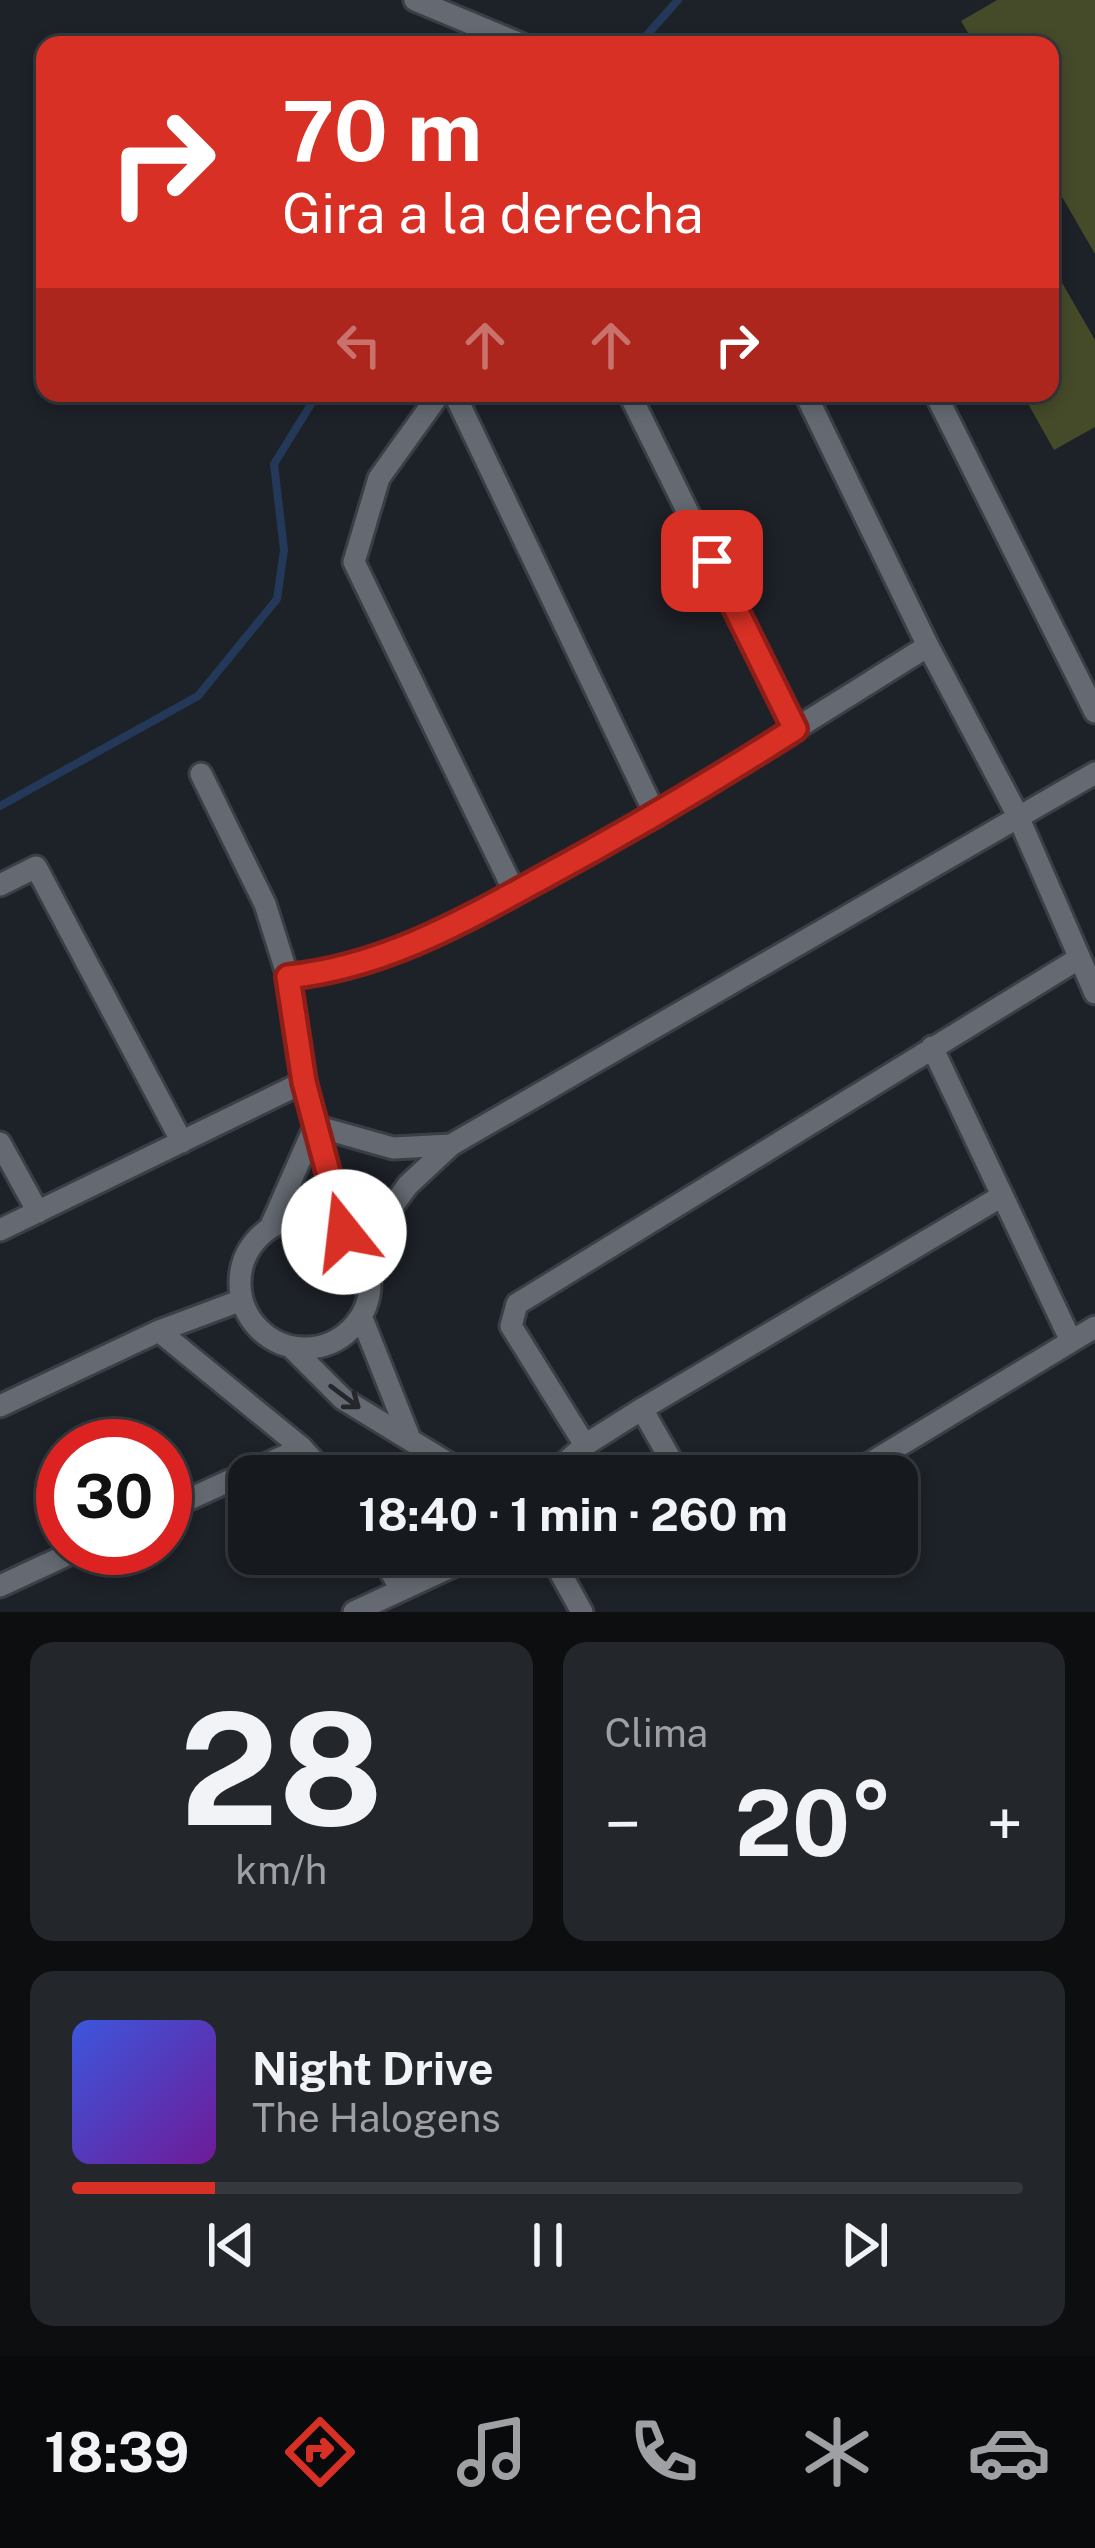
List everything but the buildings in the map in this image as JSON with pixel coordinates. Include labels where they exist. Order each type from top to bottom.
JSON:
[{"type":"street","points":[[415,0],[501,36]]},
{"type":"street","points":[[434,402],[379,478],[354,562],[515,893]]},
{"type":"street","points":[[458,402],[656,816]]},
{"type":"street","points":[[633,402],[795,729]]},
{"type":"street","points":[[809,402],[928,646],[1017,814],[1095,993]]},
{"type":"street","points":[[940,402],[1095,712]]},
{"type":"street","points":[[288,977],[338,971],[430,939],[656,816],[928,646]]},
{"type":"street","points":[[361,1250],[408,1186],[451,1144],[1095,773]]},
{"type":"street","points":[[201,774],[265,904],[288,977],[304,1082],[344,1232]]},
{"type":"street","points":[[0,885],[36,867],[182,1142]]},
{"type":"street","points":[[585,1445],[511,1326],[517,1304],[1078,959]]},
{"type":"street","points":[[932,1047],[1071,1341]]},
{"type":"street","points":[[0,1230],[304,1082]]},
{"type":"street","points":[[315,1126],[393,1148],[451,1144]]},
{"type":"street","points":[[315,1126],[270,1228],[244,1259],[242,1300],[260,1330],[291,1347],[343,1399],[438,1455]]},
{"type":"street","points":[[0,1143],[38,1212]]},
{"type":"street","points":[[574,1455],[642,1409],[1002,1196]]},
{"type":"street","points":[[270,1228],[308,1218],[344,1232],[361,1250],[370,1283],[361,1316],[331,1342],[291,1347]]},
{"type":"street","points":[[0,1406],[159,1331],[242,1300]]},
{"type":"street","points":[[361,1316],[408,1434]]},
{"type":"street","points":[[884,1455],[1095,1327]]},
{"type":"street","points":[[159,1331],[308,1455]]},
{"type":"street","points":[[642,1409],[668,1455]]},
{"type":"street","points":[[192,1498],[302,1448]]},
{"type":"street","points":[[0,1586],[36,1569]]},
{"type":"street","points":[[393,1575],[401,1590]]},
{"type":"street","points":[[354,1612],[433,1575]]},
{"type":"street","points":[[562,1575],[582,1612]]},
{"type":"green space","points":[[997,0],[1095,0],[1095,254],[1059,192],[1059,36],[970,36],[961,21]]},
{"type":"green space","points":[[1059,277],[1095,340],[1095,427],[1054,450],[1027,402],[1059,402]]},
{"type":"waterway","points":[[646,36],[678,0]]},
{"type":"waterway","points":[[0,806],[198,696],[277,599],[284,550],[274,464],[312,402]]},
{"type":"route","points":[[344,1232],[304,1082],[288,977],[338,971],[430,939],[656,816],[795,729],[712,561]]}]
